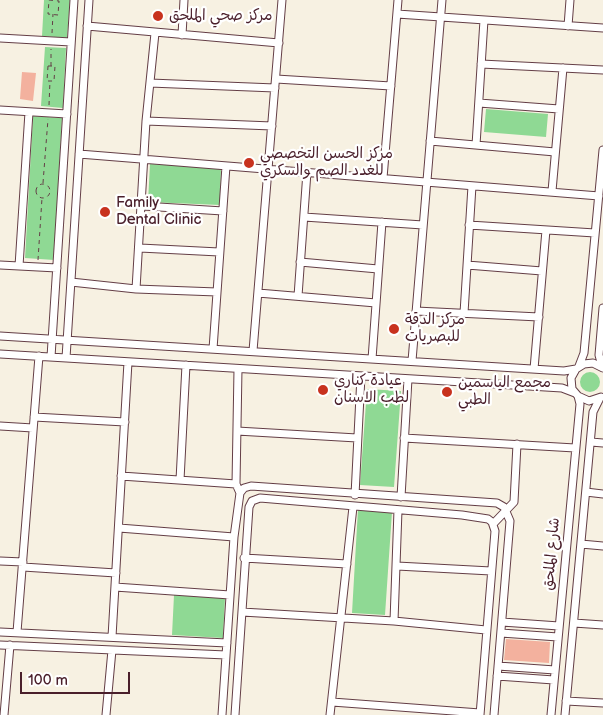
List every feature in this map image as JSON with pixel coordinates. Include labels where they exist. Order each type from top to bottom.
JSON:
[{"type":"street","points":[[51,357],[74,0]]},
{"type":"street","points":[[66,358],[89,0]]},
{"type":"street","points":[[182,35],[184,0]]},
{"type":"street","points":[[253,351],[282,0]]},
{"type":"street","points":[[383,178],[398,0]]},
{"type":"street","points":[[412,361],[442,0]]},
{"type":"street","points":[[568,26],[570,0]]},
{"type":"street","points":[[397,14],[603,28]]},
{"type":"street","points":[[476,145],[484,20]]},
{"type":"street","points":[[87,26],[279,43]]},
{"type":"street","points":[[136,289],[143,206],[146,121],[155,33]]},
{"type":"street","points":[[0,38],[71,42]]},
{"type":"street","points":[[481,64],[603,70]]},
{"type":"street","points":[[552,191],[563,68]]},
{"type":"street","points":[[276,79],[391,86]]},
{"type":"street","points":[[150,83],[275,88]]},
{"type":"street","points":[[479,103],[559,109]]},
{"type":"street","points":[[0,110],[67,114]]},
{"type":"street","points":[[19,266],[29,112]]},
{"type":"street","points":[[146,121],[272,126]]},
{"type":"street","points":[[430,141],[555,152]]},
{"type":"street","points":[[578,367],[583,358],[603,150]]},
{"type":"street","points":[[64,156],[69,160],[79,156],[145,159],[599,196]]},
{"type":"street","points":[[213,349],[226,166]]},
{"type":"street","points":[[63,174],[70,171],[78,174]]},
{"type":"street","points":[[298,296],[307,172]]},
{"type":"street","points":[[464,313],[472,186]]},
{"type":"street","points":[[143,206],[223,211]]},
{"type":"street","points":[[304,217],[423,225]]},
{"type":"street","points":[[372,359],[382,222]]},
{"type":"street","points":[[469,225],[595,233]]},
{"type":"street","points":[[534,369],[546,230]]},
{"type":"street","points":[[140,248],[219,252]]},
{"type":"street","points":[[300,262],[378,269]]},
{"type":"street","points":[[0,265],[57,268]]},
{"type":"street","points":[[466,265],[542,270]]},
{"type":"street","points":[[70,282],[136,289],[216,292]]},
{"type":"street","points":[[258,293],[376,303]]},
{"type":"street","points":[[602,367],[599,355],[603,308]]},
{"type":"street","points":[[416,311],[539,317]]},
{"type":"street","points":[[0,336],[568,371],[593,363],[602,367]]},
{"type":"street","points":[[0,354],[562,388],[589,400],[602,397]]},
{"type":"street","points":[[17,632],[39,356]]},
{"type":"street","points":[[112,637],[128,362]]},
{"type":"street","points":[[180,480],[186,366]]},
{"type":"street","name":"شارع الملحق","points":[[551,715],[580,404],[571,378],[578,367]]},
{"type":"street","points":[[238,369],[236,484],[240,493],[252,501]]},
{"type":"street","points":[[355,495],[361,376]]},
{"type":"street","points":[[401,498],[408,379]]},
{"type":"street","name":"شارع الملحق","points":[[565,715],[593,412],[602,397]]},
{"type":"street","points":[[34,417],[124,422]]},
{"type":"street","points":[[0,426],[33,428]]},
{"type":"street","points":[[237,431],[357,438]]},
{"type":"street","points":[[404,438],[575,448]]},
{"type":"street","points":[[591,442],[603,443]]},
{"type":"street","points":[[332,702],[480,714],[494,523],[514,502],[517,444]]},
{"type":"street","points":[[122,476],[236,484]]},
{"type":"street","points":[[222,715],[234,537],[240,493],[244,488],[251,486],[355,495],[497,503],[507,511],[510,521],[494,715]]},
{"type":"street","points":[[586,492],[603,494]]},
{"type":"street","points":[[252,501],[260,498],[488,518],[494,523]]},
{"type":"street","points":[[235,715],[244,558],[252,501]]},
{"type":"street","points":[[330,715],[353,507]]},
{"type":"street","points":[[394,621],[398,510]]},
{"type":"street","points":[[118,528],[234,537]]},
{"type":"street","points":[[581,544],[603,546]]},
{"type":"street","points":[[244,558],[347,564]]},
{"type":"street","points":[[0,561],[23,565],[116,573]]},
{"type":"street","points":[[397,566],[491,571]]},
{"type":"street","points":[[115,587],[230,595]]},
{"type":"street","points":[[242,612],[341,617],[486,630]]},
{"type":"street","points":[[502,622],[559,626]]},
{"type":"street","points":[[574,623],[603,625]]},
{"type":"street","points":[[0,632],[226,643]]},
{"type":"street","points":[[501,633],[558,637]]},
{"type":"street","points":[[0,645],[226,655]]},
{"type":"street","points":[[4,715],[10,645]]},
{"type":"street","points":[[106,715],[112,650]]},
{"type":"street","points":[[498,666],[555,670]]},
{"type":"street","points":[[497,676],[554,680]]},
{"type":"street","points":[[223,701],[236,702]]},
{"type":"street","points":[[566,701],[603,703]]},
{"type":"path","points":[[49,0],[55,0],[59,1],[58,15],[48,14],[49,0]]},
{"type":"path","points":[[43,183],[49,113],[50,81],[47,81],[48,66],[51,66],[53,14]]},
{"type":"path","points":[[50,81],[54,81],[55,66],[51,66]]},
{"type":"path","points":[[42,198],[47,196],[50,191],[48,186],[43,183]]},
{"type":"path","points":[[42,198],[37,196],[35,190],[38,185],[43,183]]},
{"type":"path","points":[[38,267],[42,198]]},
{"type":"green space","points":[[44,0],[70,0],[67,38],[42,36]]},
{"type":"green space","points":[[45,47],[66,48],[63,108],[41,106]]},
{"type":"green space","points":[[486,109],[548,114],[546,137],[484,132]]},
{"type":"green space","points":[[33,116],[62,118],[54,260],[25,258]]},
{"type":"green space","points":[[150,164],[221,167],[220,205],[148,202]]},
{"type":"green space","points":[[586,372],[594,372],[600,378],[600,386],[594,392],[586,392],[580,386],[580,378]]},
{"type":"green space","points":[[367,389],[401,391],[394,487],[360,485]]},
{"type":"green space","points":[[358,509],[392,512],[385,615],[352,613]]},
{"type":"green space","points":[[174,595],[225,598],[223,638],[172,635]]},
{"type":"building","points":[[22,72],[36,73],[33,101],[20,99]]},
{"type":"building","points":[[506,639],[550,642],[549,663],[504,660]]},
{"type":"place","name":"مركز صحي الملحق","points":[[158,16]]},
{"type":"place","name":"مركز الحسن التخصصي للغدد الصم والسكري","points":[[249,163]]},
{"type":"place","name":"Family Dental Clinic","points":[[105,212]]},
{"type":"place","name":"مركز الدقة للبصريات","points":[[394,329]]},
{"type":"place","name":"عيادة كناري لطب الاسنان","points":[[323,390]]},
{"type":"place","name":"مجمع الياسمين الطبي","points":[[447,392]]}]
